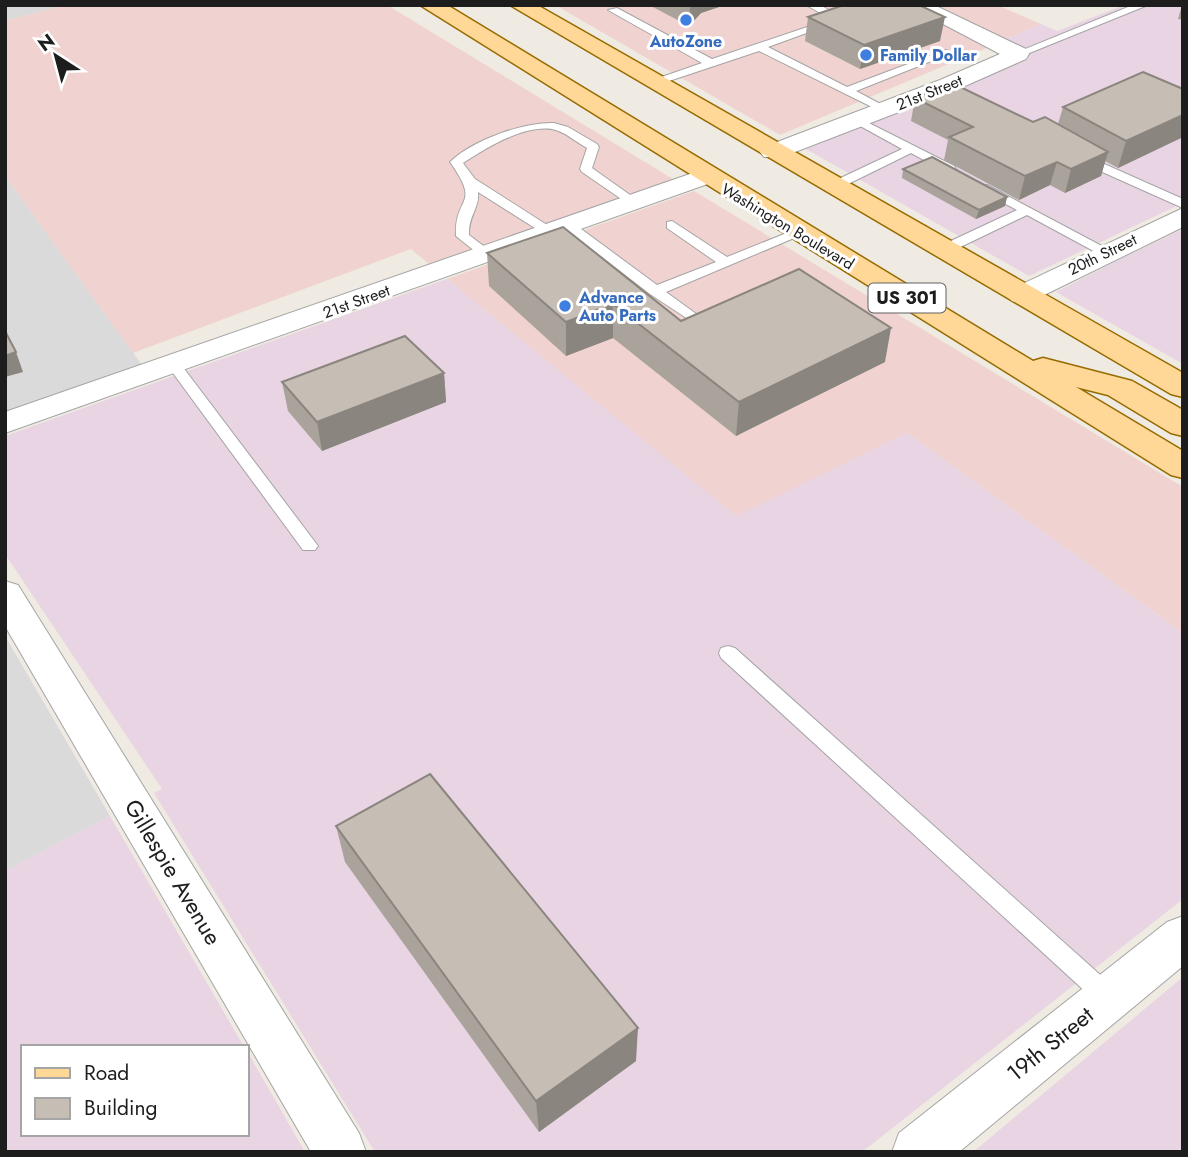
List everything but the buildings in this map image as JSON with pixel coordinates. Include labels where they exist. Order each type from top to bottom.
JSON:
[{"type":"main road","name":"Washington Boulevard","points":[[431,5],[1183,467]]},
{"type":"main road","name":"US 301","points":[[509,10],[572,36],[1183,387]]},
{"type":"main road","points":[[632,128],[710,145],[773,152]]},
{"type":"main road","points":[[707,176],[763,176],[832,187]]},
{"type":"main road","points":[[1007,359],[1120,388],[1183,425]]},
{"type":"street","points":[[917,5],[1018,54]]},
{"type":"street","name":"21st Street","points":[[773,152],[884,110],[952,88],[1018,54]]},
{"type":"street","name":"21st Street","points":[[5,424],[707,176]]},
{"type":"street","name":"20th Street","points":[[1022,295],[1183,216]]},
{"type":"street","name":"Gillespie Avenue","points":[[5,594],[340,1152]]},
{"type":"street","name":"19th Street","points":[[918,1152],[1183,937]]},
{"type":"lane","points":[[654,83],[840,19],[811,5]]},
{"type":"lane","points":[[1018,54],[1143,5]]},
{"type":"lane","points":[[613,10],[711,63]]},
{"type":"lane","points":[[760,47],[884,110]]},
{"type":"lane","points":[[847,91],[949,52]]},
{"type":"lane","points":[[857,120],[1107,251]]},
{"type":"lane","points":[[634,202],[586,169],[593,147],[553,126],[533,128],[476,148],[456,162],[471,182],[559,229],[694,319]]},
{"type":"lane","points":[[832,187],[911,149]]},
{"type":"lane","points":[[1075,154],[1183,205]]},
{"type":"lane","points":[[471,182],[473,201],[462,219],[463,236],[487,254]]},
{"type":"lane","points":[[943,250],[1028,210]]},
{"type":"lane","points":[[672,225],[725,262]]},
{"type":"lane","points":[[655,291],[799,233]]},
{"type":"lane","points":[[174,365],[309,546]]},
{"type":"lane","points":[[728,653],[1108,997]]},
{"type":"shaded area","points":[[5,5],[65,5],[5,21]]},
{"type":"shaded area","points":[[65,5],[387,5],[673,179],[429,264],[411,249],[133,353],[5,176],[5,21]]},
{"type":"shaded area","points":[[555,5],[904,5],[989,47],[780,135]]},
{"type":"shaded area","points":[[931,5],[997,5],[1041,24],[1004,40]]},
{"type":"shaded area","points":[[1125,5],[1183,5],[1183,203],[1029,276],[806,149],[1028,59],[1026,51],[1004,40],[1041,24],[1057,31]]},
{"type":"shaded area","points":[[5,176],[142,365],[5,411]]},
{"type":"shaded area","points":[[694,191],[1183,487],[1183,633],[907,433],[736,517],[447,279]]},
{"type":"shaded area","points":[[1183,229],[1183,364],[1056,292],[1120,259]]},
{"type":"shaded area","points":[[447,279],[736,516],[907,433],[1183,633],[1183,899],[862,1152],[375,1152],[154,793],[162,789],[5,554],[5,436]]},
{"type":"shaded area","points":[[5,636],[110,816],[5,871]]},
{"type":"shaded area","points":[[110,816],[243,1045],[21,1045],[21,1136],[248,1136],[248,1053],[305,1152],[5,1152],[5,871]]},
{"type":"shaded area","points":[[1183,977],[1183,1152],[973,1152]]},
{"type":"place","name":"AutoZone","points":[[686,20]]},
{"type":"place","name":"Family Dollar","points":[[866,55]]},
{"type":"place","name":"Advance Auto Parts","points":[[565,306]]}]
